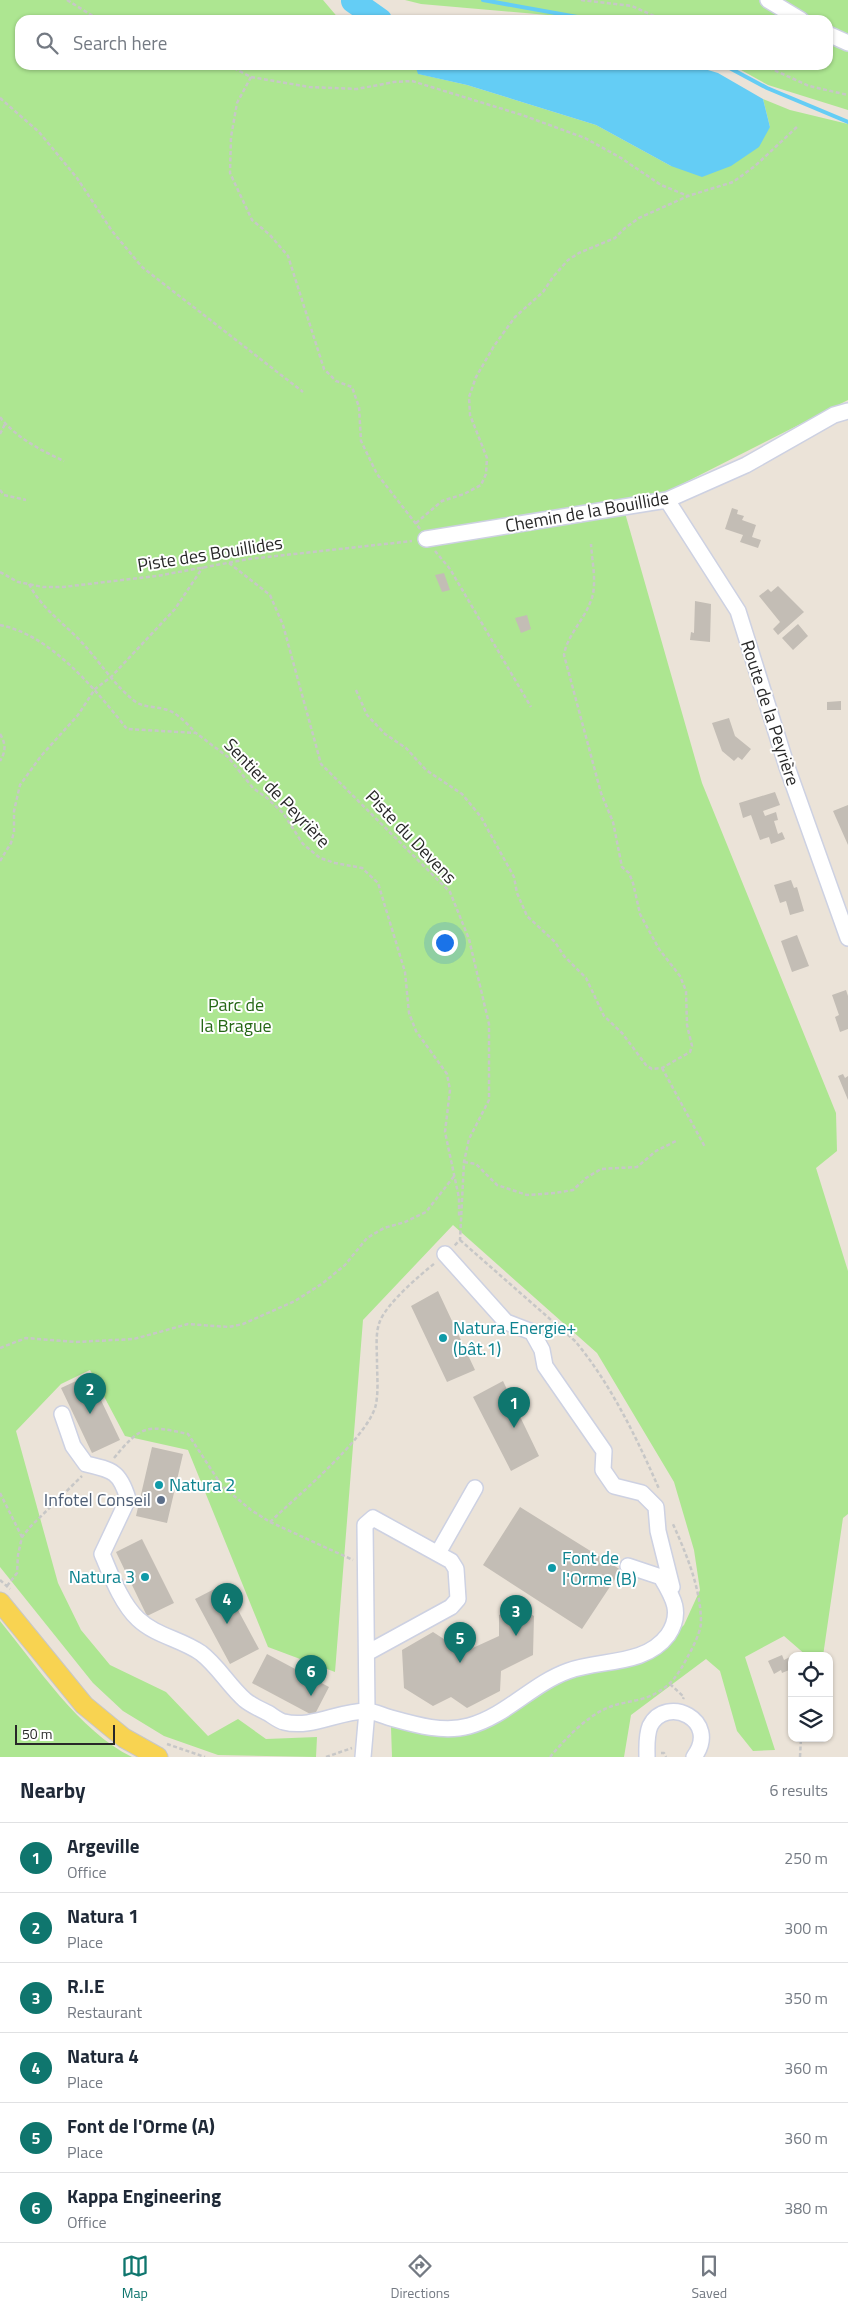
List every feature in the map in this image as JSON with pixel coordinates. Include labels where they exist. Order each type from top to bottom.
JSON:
[{"type":"main road","points":[[7,1594],[84,1704],[124,1738],[162,1750]]},
{"type":"street","points":[[768,0],[792,15]]},
{"type":"street","points":[[833,36],[848,44]]},
{"type":"street","name":"Chemin de la Bouillide","points":[[426,540],[668,500],[746,465],[834,415],[848,411]]},
{"type":"street","name":"Route de la Peyrière","points":[[668,500],[738,611],[787,767],[848,938]]},
{"type":"street","points":[[62,1414],[73,1446],[86,1464],[100,1467],[122,1480],[128,1499],[102,1554],[130,1610],[139,1620],[165,1636],[186,1644],[202,1654],[245,1700],[284,1722],[310,1723],[335,1716],[367,1711],[420,1725],[444,1728],[468,1726],[494,1716],[542,1684],[568,1671],[645,1653],[661,1644],[676,1624],[674,1598],[658,1531],[656,1507],[642,1493],[614,1486],[603,1470],[604,1450],[544,1366],[542,1350],[532,1332],[506,1322],[445,1254]]},
{"type":"street","points":[[438,1553],[475,1488]]},
{"type":"street","points":[[361,1753],[367,1711],[365,1525],[374,1518],[451,1561],[456,1569],[458,1599],[451,1607],[367,1653]]},
{"type":"street","points":[[628,1566],[661,1577],[674,1598]]},
{"type":"street","points":[[646,1757],[647,1735],[651,1725],[658,1717],[676,1711],[687,1714],[696,1721],[700,1729],[702,1739],[699,1750],[694,1757]]},
{"type":"path","points":[[66,0],[91,15]]},
{"type":"path","points":[[581,0],[632,6],[652,15]]},
{"type":"path","points":[[238,70],[251,77],[310,88],[357,89],[394,82],[412,81],[522,115],[585,138],[621,158],[661,185],[688,196]]},
{"type":"path","points":[[774,70],[809,86],[848,95]]},
{"type":"path","points":[[251,77],[237,103],[231,137],[230,173],[252,220],[270,235],[288,256],[324,369],[336,381],[352,387],[358,407],[361,442],[377,474],[450,569],[531,707]]},
{"type":"path","points":[[0,98],[39,132],[77,178],[112,231],[142,267],[303,392]]},
{"type":"path","points":[[416,523],[442,501],[464,494],[481,485],[486,474],[486,458],[470,415],[469,397],[476,376],[494,346],[515,317],[543,292],[568,260],[579,253],[615,238],[639,218],[688,196],[733,182],[755,166],[798,126]]},
{"type":"path","points":[[0,417],[5,424],[41,450],[64,461]]},
{"type":"path","points":[[0,434],[5,424]]},
{"type":"path","points":[[0,490],[4,495],[26,500]]},
{"type":"path","name":"Piste des Bouillides","points":[[2,573],[18,582],[43,587],[63,587],[157,576],[248,559],[426,540]]},
{"type":"path","points":[[356,690],[367,716],[385,734],[406,748],[426,770],[462,794],[481,817],[514,877],[517,893],[527,916],[555,942],[564,956],[586,978],[604,1016],[622,1033],[646,1065],[652,1069],[662,1068],[690,1052],[692,1046],[687,1025],[686,991],[680,976],[658,949],[640,914],[634,883],[629,873],[622,867],[613,822],[601,793],[564,655],[566,644],[591,601],[594,584],[591,544]]},
{"type":"path","name":"Piste du Devens","points":[[229,563],[270,595],[283,625],[321,764],[450,892],[469,939],[489,1024],[488,1100],[469,1139],[464,1162],[460,1240]]},
{"type":"path","points":[[0,861],[11,843],[14,832],[14,811],[20,785],[41,756],[78,715],[95,689],[111,677],[175,609],[203,567]]},
{"type":"path","name":"Sentier de Peyrière","points":[[29,584],[36,599],[86,647],[132,699],[142,706],[166,709],[177,715],[196,733],[228,757],[253,788],[283,813],[303,844],[320,858],[362,868],[378,883],[405,972],[409,1013],[416,1031],[447,1074],[450,1090],[445,1132],[459,1198],[460,1240]]},
{"type":"path","points":[[0,625],[13,628],[49,648],[95,689],[127,729],[196,733]]},
{"type":"path","points":[[0,734],[4,741],[5,753],[0,761]]},
{"type":"path","points":[[662,1068],[705,1147]]},
{"type":"path","points":[[464,1162],[476,1164],[497,1185],[527,1195],[555,1193],[573,1190],[586,1178],[601,1169],[637,1167],[656,1151],[676,1141]]},
{"type":"path","points":[[0,1348],[26,1338],[76,1342],[134,1339],[188,1324],[229,1326],[244,1324],[294,1301],[323,1283],[345,1265],[367,1238],[384,1228],[405,1222],[426,1212],[455,1175]]},
{"type":"path","points":[[270,1522],[346,1450],[370,1417],[375,1406],[377,1394],[380,1320],[408,1284],[460,1240],[575,1341],[589,1357],[636,1440],[659,1490]]},
{"type":"path","points":[[7,1594],[17,1573],[18,1555],[22,1538],[46,1509],[100,1467],[129,1440],[143,1431],[154,1427],[188,1434],[222,1486],[251,1510],[270,1522],[366,1566]]},
{"type":"path","points":[[0,1493],[22,1538]]},
{"type":"path","points":[[550,1757],[562,1743],[608,1707],[637,1702],[670,1684],[678,1674],[691,1650],[701,1625],[697,1594],[689,1562],[670,1517]]},
{"type":"path","points":[[0,1580],[7,1594]]},
{"type":"path","points":[[0,1592],[7,1594]]},
{"type":"path","points":[[800,1757],[801,1742]]},
{"type":"path","points":[[326,1757],[355,1747],[361,1753]]},
{"type":"path","points":[[162,1750],[205,1757]]},
{"type":"path","points":[[664,1753],[666,1757]]},
{"type":"green space","name":"Parc de la Brague","points":[[0,0],[323,0],[336,15],[15,15],[15,70],[417,70],[419,74],[467,85],[596,125],[671,166],[770,127],[763,99],[790,110],[848,124],[848,400],[625,513],[702,783],[836,1113],[837,1151],[816,1168],[848,1271],[848,1514],[843,1518],[824,1652],[802,1652],[784,1636],[745,1657],[775,1750],[753,1751],[737,1731],[720,1671],[706,1659],[631,1715],[624,1757],[392,1757],[391,1727],[458,1735],[557,1680],[654,1654],[684,1625],[700,1590],[694,1550],[674,1482],[597,1353],[453,1225],[363,1320],[335,1672],[268,1647],[188,1450],[125,1436],[90,1370],[61,1384],[16,1431],[58,1583],[81,1630],[110,1665],[166,1692],[208,1736],[238,1719],[266,1739],[317,1737],[316,1757],[218,1755],[164,1736],[123,1711],[93,1683],[0,1567]]},
{"type":"green space","points":[[405,0],[848,0],[848,110],[768,85],[741,70],[833,70],[833,15],[547,15],[421,4]]},
{"type":"green space","points":[[0,1621],[44,1677],[77,1714],[113,1746],[132,1757],[0,1757]]},
{"type":"water","points":[[417,70],[708,70],[718,73],[763,99],[770,127],[759,147],[731,166],[702,177],[671,166],[596,125],[467,85],[418,74]]},
{"type":"building","points":[[732,508],[738,510],[737,514],[744,516],[742,520],[756,525],[752,537],[761,540],[758,548],[740,542],[743,535],[725,529]]},
{"type":"building","points":[[444,573],[450,590],[442,592],[435,575]]},
{"type":"building","points":[[778,586],[804,612],[778,635],[773,629],[780,622],[759,596],[768,589],[771,592]]},
{"type":"building","points":[[695,601],[711,604],[710,642],[690,640],[691,632],[694,633]]},
{"type":"building","points":[[527,615],[531,629],[521,633],[515,618]]},
{"type":"building","points":[[798,624],[808,636],[793,650],[782,638]]},
{"type":"building","points":[[841,701],[841,710],[827,710],[827,702]]},
{"type":"building","points":[[729,718],[735,736],[751,749],[742,760],[738,757],[734,761],[722,751],[712,723]]},
{"type":"building","points":[[775,792],[780,805],[763,811],[765,816],[776,812],[778,820],[774,821],[778,834],[782,832],[785,839],[771,844],[769,837],[760,840],[751,815],[743,818],[739,803]]},
{"type":"building","points":[[848,805],[848,845],[833,811]]},
{"type":"building","points":[[791,880],[794,888],[797,887],[804,911],[790,915],[786,901],[780,903],[774,885]]},
{"type":"building","points":[[797,935],[809,966],[792,972],[781,941]]},
{"type":"building","points":[[846,990],[848,996],[848,1029],[840,1032],[835,1017],[839,1015],[832,995]]},
{"type":"building","points":[[843,1074],[845,1078],[848,1076],[848,1100],[838,1076]]},
{"type":"building","name":"Natura Energie+ (bât.1)","points":[[438,1291],[475,1370],[447,1382],[411,1306]]},
{"type":"building","points":[[89,1375],[120,1440],[92,1453],[61,1388]]},
{"type":"building","points":[[503,1381],[539,1456],[511,1471],[473,1397]]},
{"type":"building","name":"Natura 2","points":[[152,1447],[183,1454],[167,1523],[136,1516]]},
{"type":"building","name":"Font de l'Orme (B)","points":[[520,1507],[621,1570],[582,1629],[483,1565]]},
{"type":"building","name":"Natura 3","points":[[142,1539],[174,1603],[147,1616],[116,1552]]},
{"type":"building","points":[[224,1584],[259,1649],[230,1664],[195,1599]]},
{"type":"building","points":[[517,1606],[534,1616],[533,1655],[501,1671],[500,1691],[467,1708],[451,1697],[433,1706],[404,1688],[402,1650],[433,1632],[464,1652],[499,1636],[499,1615]]},
{"type":"building","points":[[267,1654],[329,1687],[314,1716],[252,1683]]},
{"type":"building","points":[[782,1655],[784,1660],[788,1658],[788,1670],[782,1673],[781,1670],[774,1674],[768,1661]]},
{"type":"waterway","points":[[483,0],[566,15]]},
{"type":"waterway","points":[[353,1],[373,15]]},
{"type":"waterway","points":[[733,70],[767,88],[848,122]]},
{"type":"place","name":"Natura Energie+ (bât.1)","points":[[443,1338]]},
{"type":"place","name":"Natura 1","points":[[90,1414]]},
{"type":"place","name":"Argeville","points":[[514,1428]]},
{"type":"place","name":"Natura 2","points":[[159,1485]]},
{"type":"place","name":"Infotel Conseil","points":[[161,1500]]},
{"type":"place","name":"Font de l'Orme (B)","points":[[552,1568]]},
{"type":"place","name":"Natura 3","points":[[145,1577]]},
{"type":"place","name":"Natura 4","points":[[227,1624]]},
{"type":"place","name":"R.I.E","points":[[516,1636]]},
{"type":"place","name":"Font de l'Orme (A)","points":[[460,1663]]},
{"type":"place","name":"Kappa Engineering","points":[[311,1696]]}]
